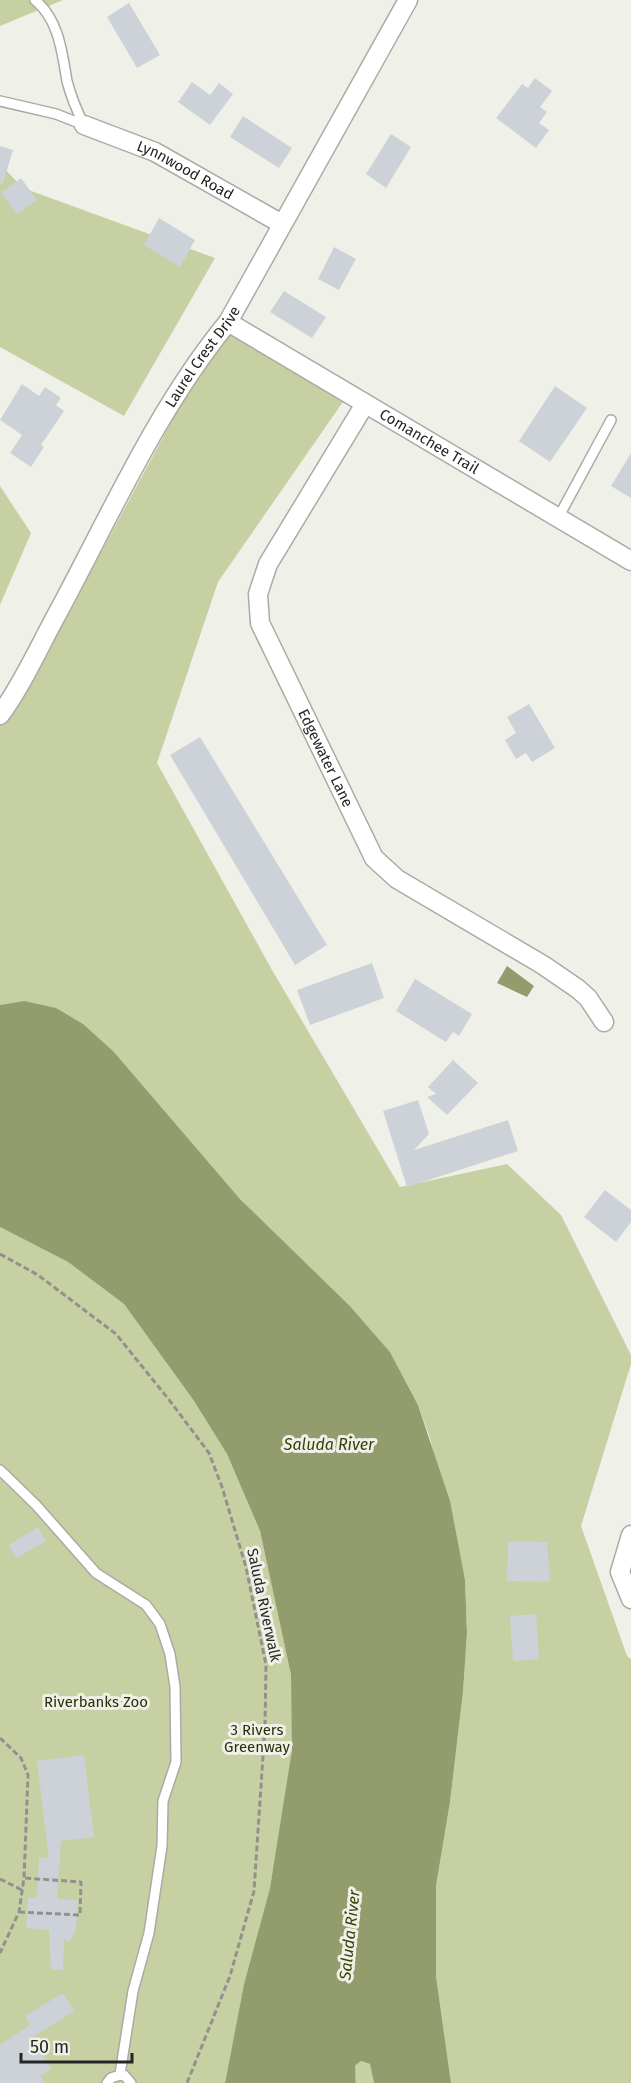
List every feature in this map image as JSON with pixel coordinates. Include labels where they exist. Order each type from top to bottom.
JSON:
[{"type":"street","name":"Laurel Crest Drive","points":[[0,715],[108,521],[151,436],[195,363],[228,322],[408,0]]},
{"type":"street","name":"Lynnwood Road","points":[[84,125],[155,152],[282,224]]},
{"type":"street","name":"Comanchee Trail","points":[[228,322],[631,561]]},
{"type":"street","name":"Edgewater Lane","points":[[365,404],[265,571],[258,594],[260,623],[367,845],[384,869],[578,989],[588,998],[604,1022]]},
{"type":"street","points":[[631,1535],[620,1572],[631,1599]]},
{"type":"lane","points":[[35,0],[43,7],[63,47],[68,82],[84,125]]},
{"type":"lane","points":[[0,101],[56,114],[84,125]]},
{"type":"lane","points":[[558,518],[611,420]]},
{"type":"lane","points":[[0,1470],[36,1505],[96,1573],[146,1605],[160,1624],[170,1654],[175,1686],[176,1762],[164,1801],[162,1846],[149,1933],[131,2000],[120,2074],[107,2083]]},
{"type":"lane","points":[[120,2074],[127,2077],[131,2083]]},
{"type":"path","name":"Saluda Riverwalk","points":[[0,1254],[38,1275],[116,1334],[170,1401],[208,1453],[222,1487],[246,1567],[266,1665],[265,1726],[254,1891],[230,1976],[187,2083]]},
{"type":"path","points":[[0,1738],[21,1758],[28,1775],[24,1878],[19,1912],[0,1953]]},
{"type":"path","points":[[19,1912],[80,1915],[81,1882],[24,1878]]},
{"type":"path","points":[[0,1879],[22,1890]]},
{"type":"green space","points":[[0,0],[63,0],[0,26]]},
{"type":"green space","points":[[0,164],[23,188],[215,258],[124,416],[0,347]]},
{"type":"green space","points":[[228,317],[347,396],[218,582],[157,763],[272,970],[400,1187],[507,1164],[561,1215],[631,1355],[631,1364],[581,1526],[627,1656],[631,1659],[631,2083],[451,2083],[436,1976],[436,1886],[450,1802],[463,1692],[467,1633],[465,1580],[430,1438],[418,1405],[390,1352],[350,1306],[240,1199],[114,1052],[24,1001],[0,1005],[0,707],[79,593]]},
{"type":"green space","points":[[0,486],[31,533],[0,605]]},
{"type":"green space","points":[[0,1227],[68,1262],[124,1304],[194,1401],[227,1454],[260,1531],[291,1675],[293,1730],[290,1775],[270,1888],[244,1984],[225,2083],[0,2083]]},
{"type":"green space","points":[[361,2061],[370,2064],[374,2083],[339,2083],[340,2077]]},
{"type":"water","points":[[507,966],[534,986],[527,997],[497,983]]},
{"type":"water","name":"Saluda River","points":[[24,1001],[56,1008],[83,1024],[114,1052],[240,1199],[350,1306],[390,1352],[418,1405],[450,1501],[465,1580],[467,1633],[463,1692],[450,1802],[436,1886],[436,1976],[451,2083],[374,2083],[370,2064],[361,2061],[340,2077],[339,2083],[225,2083],[244,1984],[270,1888],[292,1750],[291,1675],[260,1531],[227,1454],[194,1401],[124,1304],[68,1262],[0,1227],[0,1005]]},
{"type":"building","points":[[129,3],[160,55],[137,68],[107,17]]},
{"type":"building","points":[[535,78],[552,91],[540,107],[547,112],[539,123],[549,130],[536,148],[496,118],[522,84],[528,88]]},
{"type":"building","points":[[192,82],[210,95],[219,83],[233,94],[210,125],[178,102]]},
{"type":"building","points":[[243,116],[292,148],[279,168],[230,137]]},
{"type":"building","points":[[391,134],[411,147],[386,188],[366,174]]},
{"type":"building","points":[[0,146],[13,150],[3,184],[0,184]]},
{"type":"building","points":[[21,178],[37,200],[17,214],[1,193]]},
{"type":"building","points":[[159,218],[195,240],[180,267],[144,245]]},
{"type":"building","points":[[334,247],[356,259],[339,290],[318,279]]},
{"type":"building","points":[[284,291],[326,317],[312,338],[270,312]]},
{"type":"building","points":[[22,384],[39,396],[45,387],[61,398],[56,405],[64,411],[41,445],[44,447],[31,467],[10,453],[22,435],[0,420]]},
{"type":"building","points":[[555,386],[587,408],[550,462],[519,441]]},
{"type":"building","points":[[631,453],[631,498],[611,486]]},
{"type":"building","points":[[529,704],[555,748],[532,762],[526,753],[516,759],[505,740],[516,733],[507,717]]},
{"type":"building","points":[[200,737],[327,945],[295,965],[170,755]]},
{"type":"building","points":[[372,963],[384,998],[310,1025],[297,990]]},
{"type":"building","points":[[415,979],[472,1014],[459,1036],[453,1032],[446,1042],[396,1011]]},
{"type":"building","points":[[453,1060],[478,1083],[447,1115],[427,1097],[436,1094],[428,1087]]},
{"type":"building","points":[[418,1100],[429,1134],[414,1150],[508,1120],[518,1151],[407,1187],[383,1111]]},
{"type":"building","points":[[605,1190],[631,1210],[631,1222],[616,1242],[584,1217]]},
{"type":"building","points":[[38,1527],[46,1541],[16,1558],[9,1545]]},
{"type":"building","points":[[508,1541],[547,1542],[550,1582],[507,1581]]},
{"type":"building","points":[[536,1614],[539,1659],[513,1661],[510,1616]]},
{"type":"building","points":[[84,1755],[94,1837],[61,1841],[57,1899],[78,1900],[76,1928],[70,1942],[64,1939],[63,1970],[51,1970],[49,1930],[26,1928],[28,1897],[37,1898],[39,1858],[49,1858],[37,1761]]},
{"type":"building","points":[[63,1993],[74,2011],[31,2038],[51,2069],[40,2076],[44,2083],[0,2083],[0,2045],[30,2025],[25,2016]]},
{"type":"waterway","name":"Saluda River","points":[[341,2039],[342,2083]]},
{"type":"park label","name":"Riverbanks Zoo","points":[[96,1702]]},
{"type":"park label","name":"3 Rivers Greenway","points":[[257,1738]]}]
